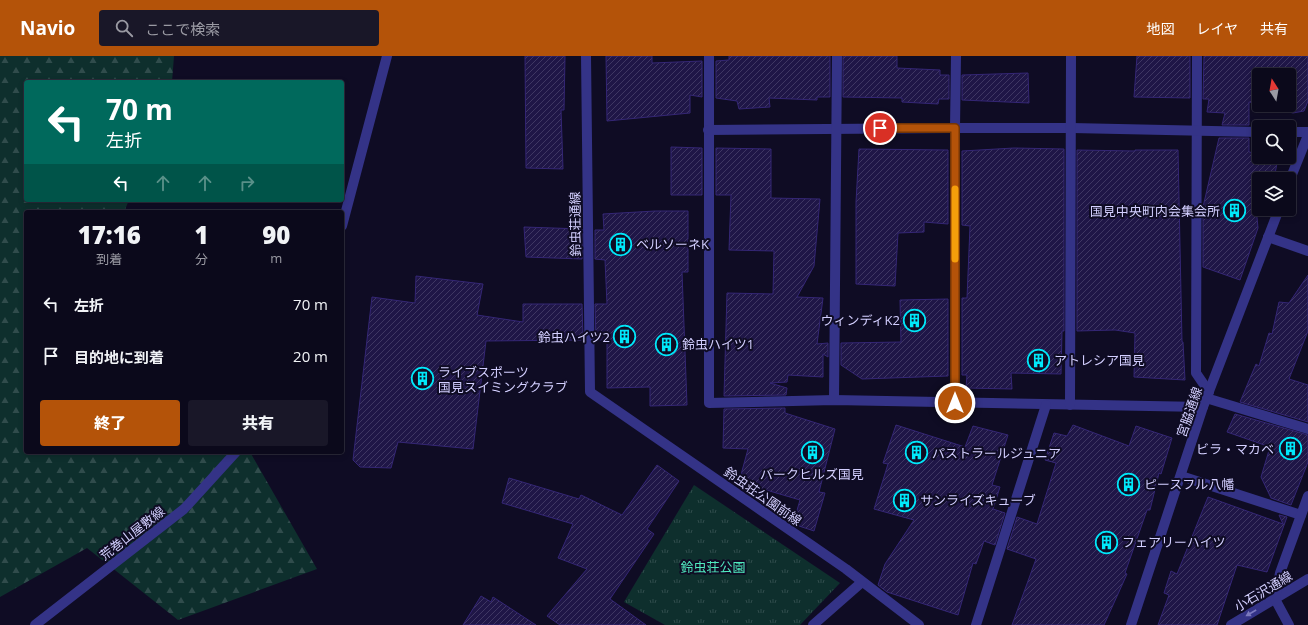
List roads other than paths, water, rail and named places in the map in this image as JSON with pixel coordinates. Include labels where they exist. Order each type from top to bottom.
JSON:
[{"type":"street","points":[[344,218],[387,56]]},
{"type":"street","name":"鈴虫荘通線","points":[[586,56],[590,392]]},
{"type":"street","points":[[709,56],[709,403],[834,400],[1070,405],[1206,399],[1308,429]]},
{"type":"street","points":[[834,400],[836,56]]},
{"type":"street","points":[[955,403],[956,56]]},
{"type":"street","points":[[1070,405],[1072,128],[1071,56]]},
{"type":"street","points":[[1197,56],[1195,131],[1196,373],[1206,399]]},
{"type":"street","points":[[708,130],[836,128],[1072,128],[1252,132]]},
{"type":"street","points":[[1294,172],[1305,150],[1308,134],[1296,133]]},
{"type":"street","name":"宮脇通線","points":[[1130,625],[1206,399],[1276,216]]},
{"type":"street","points":[[1268,237],[1308,251]]},
{"type":"street","name":"鈴虫荘公園前線","points":[[590,392],[846,569],[919,625]]},
{"type":"street","points":[[976,625],[1046,405]]},
{"type":"street","name":"荒巻山屋敷線","points":[[35,625],[184,509],[234,454]]},
{"type":"street","points":[[1181,476],[1301,515]]},
{"type":"street","points":[[1289,625],[1275,600],[1280,573],[1308,496]]},
{"type":"street","name":"小石沢通線","points":[[1231,625],[1308,579]]},
{"type":"street","points":[[813,625],[862,582]]},
{"type":"place","name":"国見中央町内会集会所","points":[[1235,211]]},
{"type":"place","name":"ベルソーネK","points":[[621,244]]},
{"type":"place","name":"ウィンディK2","points":[[915,320]]},
{"type":"place","name":"鈴虫ハイツ2","points":[[625,337]]},
{"type":"place","name":"鈴虫ハイツ1","points":[[667,344]]},
{"type":"place","name":"アトレシア国見","points":[[1039,360]]},
{"type":"place","name":"ライブスポーツ 国見スイミングクラブ","points":[[422,379]]},
{"type":"place","name":"ビラ・マカベ","points":[[1290,449]]},
{"type":"place","name":"パークヒルズ国見","points":[[812,452]]},
{"type":"place","name":"パストラールジュニア","points":[[916,453]]},
{"type":"place","name":"ピースフル八幡","points":[[1128,484]]},
{"type":"place","name":"サンライズキューブ","points":[[904,500]]},
{"type":"place","name":"フェアリーハイツ","points":[[1107,542]]},
{"type":"park label","name":"鈴虫荘公園","points":[[713,567]]}]
